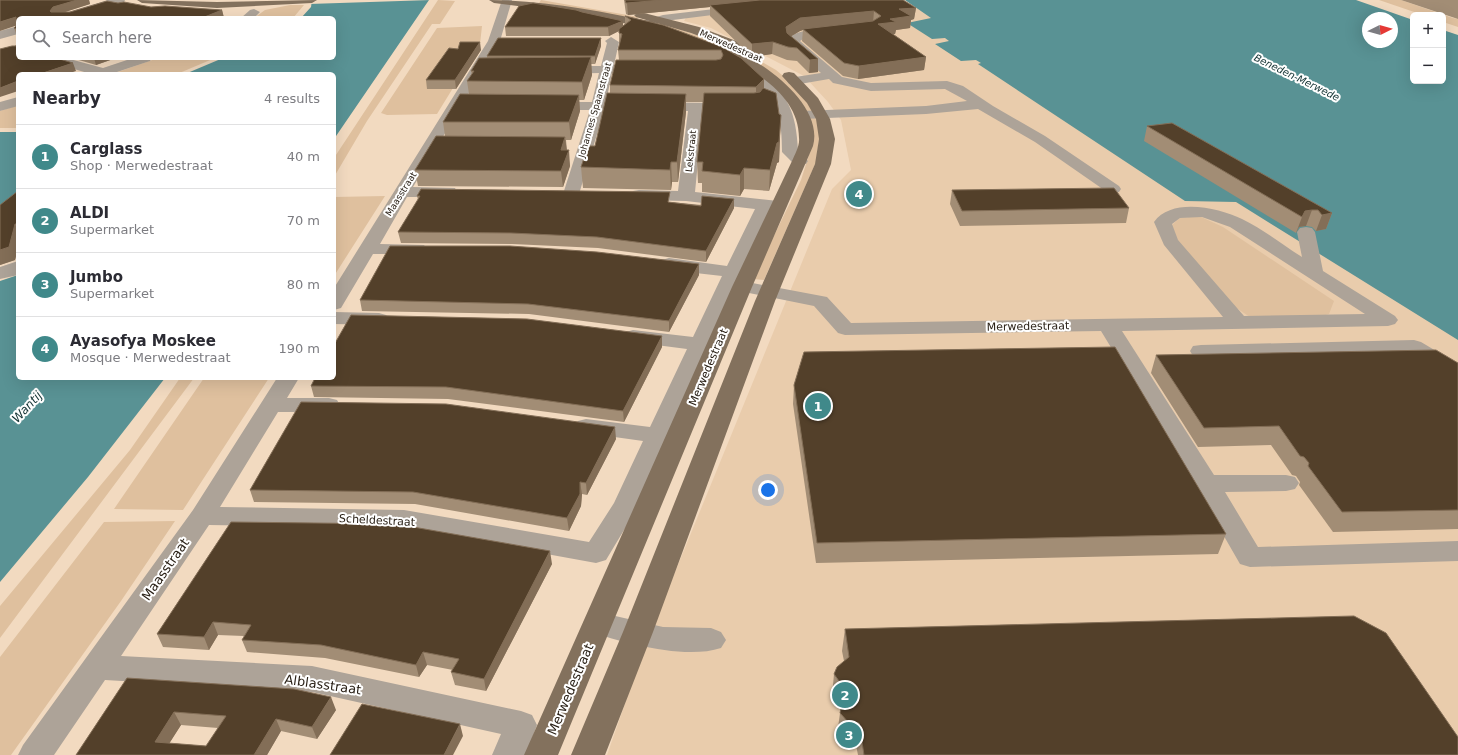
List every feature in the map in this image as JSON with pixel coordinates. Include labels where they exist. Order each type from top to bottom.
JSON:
[{"type":"main road","points":[[142,0],[205,5],[312,0]]},
{"type":"main road","points":[[268,0],[292,1]]},
{"type":"main road","name":"Merwedestraat","points":[[504,0],[543,2],[610,9],[651,22],[735,56],[778,84],[795,104],[823,119],[827,139],[823,164],[769,292],[638,632],[588,755]]},
{"type":"main road","name":"Merwedestraat","points":[[543,2],[587,12],[695,30],[735,45],[765,60],[794,81],[813,101],[818,115],[807,139],[800,161],[772,205]]},
{"type":"main road","name":"Merwedestraat","points":[[541,755],[638,531],[737,280]]},
{"type":"street","points":[[67,16],[120,0]]},
{"type":"street","name":"Maasstraat","points":[[336,301],[402,192],[439,145],[455,105],[483,70],[500,22],[504,0]]},
{"type":"street","points":[[500,22],[512,11],[543,2]]},
{"type":"street","points":[[651,22],[686,14],[748,8]]},
{"type":"street","name":"Merwedestraat","points":[[587,12],[583,16],[646,28],[685,40]]},
{"type":"street","points":[[843,31],[800,36],[792,41],[838,80],[871,87],[947,86],[958,89],[1040,139],[1113,189]]},
{"type":"street","points":[[2,43],[16,32]]},
{"type":"street","points":[[595,41],[611,41],[624,34]]},
{"type":"street","points":[[494,41],[509,41]]},
{"type":"street","name":"Johannes Spaanstraat","points":[[571,194],[578,146],[598,106],[613,42],[611,41]]},
{"type":"street","name":"Merwedestraat","points":[[702,46],[730,58],[761,80],[779,98],[786,109],[788,118],[790,152],[800,161]]},
{"type":"street","points":[[58,60],[98,72]]},
{"type":"street","points":[[104,72],[140,60]]},
{"type":"street","points":[[553,70],[654,69]]},
{"type":"street","points":[[794,81],[831,75]]},
{"type":"street","points":[[0,107],[16,102]]},
{"type":"street","points":[[818,115],[926,110],[981,104]]},
{"type":"street","points":[[455,105],[471,105]]},
{"type":"street","points":[[534,106],[747,107]]},
{"type":"street","name":"Lekstraat","points":[[686,196],[696,106]]},
{"type":"street","points":[[402,192],[466,192]]},
{"type":"street","points":[[622,195],[686,196],[772,205]]},
{"type":"street","name":"Merwedestraat","points":[[596,553],[626,505],[699,344],[737,280],[772,205]]},
{"type":"street","points":[[1239,323],[1170,241],[1162,222],[1176,213],[1203,212],[1236,223],[1314,270]]},
{"type":"street","points":[[1306,232],[1314,270]]},
{"type":"street","points":[[367,249],[436,250]]},
{"type":"street","points":[[650,262],[737,280],[769,292]]},
{"type":"street","points":[[0,273],[16,269]]},
{"type":"street","name":"Merwedestraat","points":[[769,292],[820,301],[845,328],[1388,320],[1314,270]]},
{"type":"street","points":[[336,318],[396,319]]},
{"type":"street","points":[[1108,325],[1207,484],[1250,557],[1458,551]]},
{"type":"street","points":[[614,333],[699,344]]},
{"type":"street","points":[[1201,351],[1414,346],[1458,374]]},
{"type":"street","name":"Maasstraat","points":[[35,755],[202,516],[287,380]]},
{"type":"street","points":[[272,405],[348,406]]},
{"type":"street","points":[[564,423],[658,436]]},
{"type":"street","points":[[1207,484],[1286,483]]},
{"type":"street","points":[[626,505],[638,531]]},
{"type":"street","name":"Scheldestraat","points":[[202,516],[404,519],[596,553]]},
{"type":"street","points":[[598,623],[662,639],[711,640]]},
{"type":"street","name":"Alblasstraat","points":[[98,666],[312,679],[381,693],[521,725],[509,755]]},
{"type":"shaded area","points":[[438,0],[455,1],[440,24],[432,24],[367,121],[336,174],[336,155]]},
{"type":"shaded area","points":[[541,0],[639,17],[634,19],[539,3]]},
{"type":"shaded area","points":[[1379,0],[1401,0],[1436,12],[1414,12]]},
{"type":"shaded area","points":[[910,3],[1458,332],[1458,755],[607,755],[648,638],[832,189],[851,170],[841,120],[828,102],[804,76],[711,28],[684,21],[687,16],[720,13],[730,23]]},
{"type":"shaded area","points":[[290,5],[304,5],[295,16],[257,16],[265,10]]},
{"type":"shaded area","points":[[1446,16],[1458,19],[1458,27],[1446,23]]},
{"type":"shaded area","points":[[666,25],[739,49],[776,70],[805,94],[821,125],[816,162],[764,280],[753,279],[801,180],[811,148],[804,110],[657,26]]},
{"type":"shaded area","points":[[482,26],[480,44],[437,114],[387,115],[381,113],[437,28]]},
{"type":"shaded area","points":[[152,60],[210,60],[182,72],[118,72]]},
{"type":"shaded area","points":[[16,106],[16,128],[0,128],[0,111]]},
{"type":"shaded area","points":[[385,196],[336,273],[336,197]]},
{"type":"shaded area","points":[[1199,216],[1223,227],[1334,301],[1329,314],[1319,317],[1250,317],[1235,307],[1177,240],[1172,225],[1180,218]]},
{"type":"shaded area","points":[[179,380],[193,380],[0,638],[0,606],[130,450]]},
{"type":"shaded area","points":[[203,380],[268,380],[183,510],[114,509]]},
{"type":"shaded area","points":[[175,521],[121,601],[11,755],[0,755],[0,657],[104,522]]},
{"type":"water","points":[[312,0],[429,0],[336,136],[336,72],[190,72],[218,60],[336,60],[336,16],[303,16],[311,7]]},
{"type":"water","name":"Beneden-Merwede","points":[[905,0],[1356,0],[1390,12],[1362,12],[1362,48],[1398,48],[1398,15],[1410,19],[1410,84],[1446,84],[1446,31],[1458,35],[1458,340],[1236,202],[1185,201],[978,64],[981,63],[976,60],[961,61],[935,44],[949,41],[945,38],[932,39],[907,23],[931,18]]},
{"type":"water","points":[[0,132],[16,132],[16,200],[0,212]]},
{"type":"water","name":"Wantij","points":[[16,276],[16,380],[163,380],[88,477],[0,582],[0,281]]},
{"type":"pier","points":[[310,0],[431,0],[309,4]]},
{"type":"building","points":[[0,0],[77,0],[53,7],[50,11],[51,12],[70,12],[107,1],[118,3],[124,2],[151,7],[165,6],[222,10],[207,16],[16,16],[0,22]]},
{"type":"building","points":[[625,0],[662,0],[626,3]]},
{"type":"building","points":[[760,0],[903,0],[916,8],[899,9],[911,16],[890,19],[896,22],[878,24],[926,57],[859,66],[844,63],[803,29],[873,21],[881,16],[874,11],[800,18],[786,27],[787,33],[818,59],[810,60],[797,48],[788,47],[773,42],[752,44],[710,5]]},
{"type":"building","points":[[533,3],[576,10],[623,21],[608,27],[505,27],[519,6]]},
{"type":"building","points":[[625,16],[663,25],[722,47],[741,58],[764,79],[756,87],[610,85],[616,60],[716,60],[721,59],[723,55],[721,50],[618,50],[622,34],[619,33],[619,29],[631,20]]},
{"type":"building","points":[[498,38],[601,38],[595,56],[487,56]]},
{"type":"building","points":[[460,42],[480,42],[455,80],[426,80],[449,48],[458,49]]},
{"type":"building","points":[[16,46],[16,60],[63,60],[73,63],[46,72],[16,72],[16,82],[0,88],[0,49]]},
{"type":"building","points":[[591,57],[582,82],[467,81],[474,71],[471,71],[479,58]]},
{"type":"building","points":[[763,88],[776,93],[779,114],[781,115],[779,142],[777,143],[770,170],[744,168],[740,175],[702,171],[703,162],[697,162],[704,93],[754,93],[760,92]]},
{"type":"building","points":[[607,93],[686,94],[677,162],[671,162],[670,170],[581,167],[588,146],[595,146]]},
{"type":"building","points":[[460,94],[579,95],[569,122],[443,122]]},
{"type":"building","points":[[1172,123],[1332,213],[1322,215],[1318,210],[1312,210],[1305,211],[1302,217],[1147,126]]},
{"type":"building","points":[[436,136],[565,137],[561,150],[569,150],[561,171],[415,170]]},
{"type":"building","points":[[1114,188],[1129,208],[962,211],[952,190]]},
{"type":"building","points":[[421,189],[670,192],[668,202],[701,206],[702,196],[734,199],[706,251],[597,237],[511,233],[398,232],[420,196],[417,196]]},
{"type":"building","points":[[16,193],[16,224],[9,247],[0,250],[0,205]]},
{"type":"building","points":[[390,246],[510,246],[597,252],[699,264],[669,321],[528,304],[360,300]]},
{"type":"building","points":[[351,315],[527,319],[662,336],[623,411],[446,387],[311,386],[314,380],[336,380],[336,341]]},
{"type":"building","points":[[1115,347],[1226,534],[817,543],[794,385],[804,352]]},
{"type":"building","points":[[1436,350],[1458,363],[1458,510],[1342,512],[1308,466],[1309,463],[1304,457],[1300,456],[1279,426],[1204,428],[1156,355]]},
{"type":"building","points":[[301,402],[446,404],[615,427],[586,483],[580,482],[580,494],[567,518],[413,492],[250,490]]},
{"type":"building","points":[[231,522],[396,524],[550,551],[484,679],[451,672],[459,659],[423,652],[416,665],[321,645],[242,640],[251,625],[213,622],[204,637],[157,634]]},
{"type":"building","points":[[1354,616],[1386,633],[1458,737],[1458,755],[864,755],[859,723],[849,723],[840,713],[842,705],[857,693],[839,681],[834,674],[837,667],[849,657],[845,629]]},
{"type":"building","points":[[127,678],[294,689],[331,697],[312,727],[276,719],[254,755],[76,755]],"holes":[[[174,712],[226,716],[206,746],[155,742]]]},
{"type":"building","points":[[362,704],[460,724],[444,755],[330,755]]},
{"type":"place","name":"Ayasofya Moskee","points":[[859,194]]},
{"type":"place","name":"Carglass","points":[[818,406]]},
{"type":"place","name":"ALDI","points":[[845,695]]},
{"type":"place","name":"Jumbo","points":[[849,735]]}]
